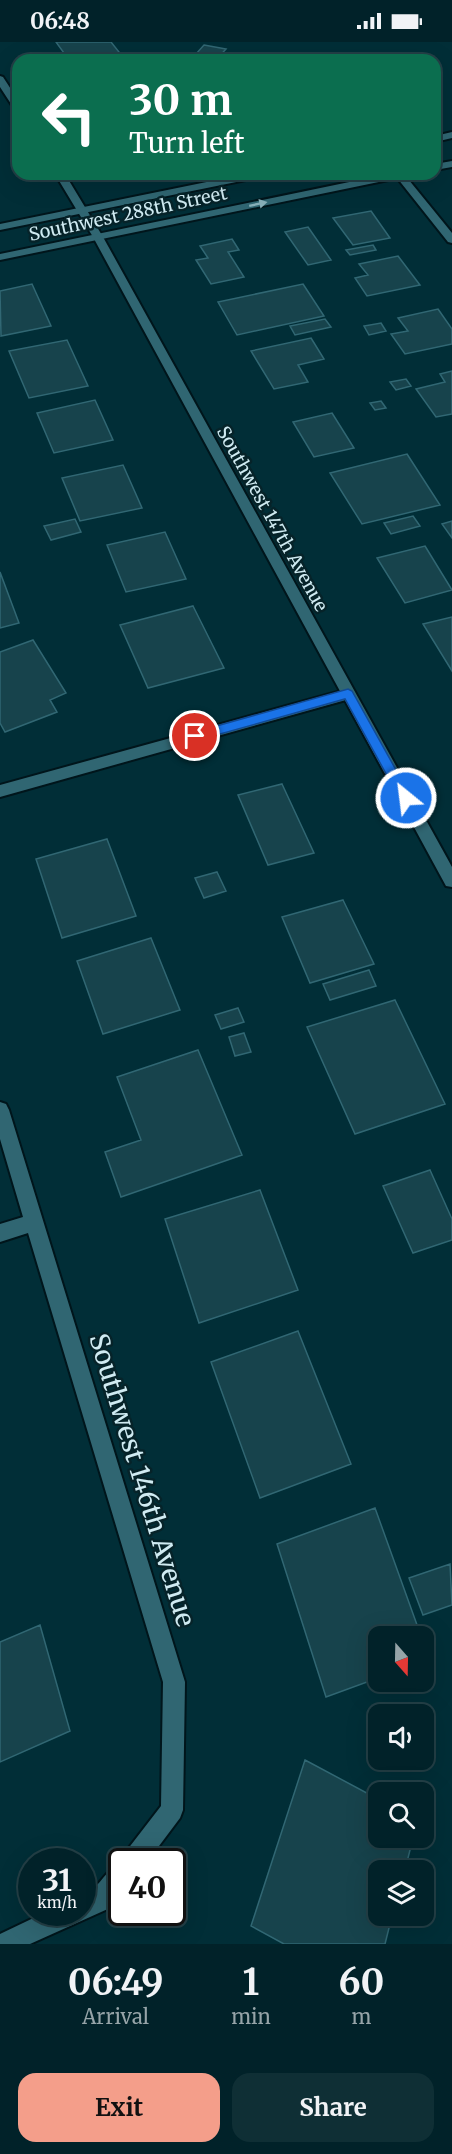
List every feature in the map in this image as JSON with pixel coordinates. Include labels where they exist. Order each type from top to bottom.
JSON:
[{"type":"street","points":[[0,79],[12,98]]},
{"type":"street","name":"Southwest 147th Avenue","points":[[64,180],[98,237],[452,881]]},
{"type":"street","name":"Southwest 288th Street","points":[[0,227],[231,180]]},
{"type":"street","name":"Southwest 288th Street","points":[[0,257],[371,180]]},
{"type":"street","points":[[405,180],[452,240]]},
{"type":"street","points":[[0,791],[348,694]]},
{"type":"street","name":"Southwest 146th Avenue","points":[[0,1110],[174,1682],[172,1810],[143,1848]]},
{"type":"street","points":[[0,1233],[34,1222]]},
{"type":"street","points":[[96,1900],[108,1888]]},
{"type":"street","points":[[4,1944],[43,1926]]},
{"type":"building","points":[[56,42],[111,42],[119,52],[116,54],[65,54]]},
{"type":"building","points":[[204,45],[226,49],[221,54],[196,54]]},
{"type":"building","points":[[371,211],[390,238],[353,245],[333,218]]},
{"type":"building","points":[[308,227],[331,260],[308,265],[285,232]]},
{"type":"building","points":[[232,239],[239,250],[228,252],[244,277],[211,284],[196,260],[208,258],[200,246]]},
{"type":"building","points":[[373,245],[376,250],[350,255],[346,250]]},
{"type":"building","points":[[398,256],[420,285],[367,296],[355,278],[368,275],[359,264]]},
{"type":"building","points":[[32,284],[51,326],[1,336],[0,291]]},
{"type":"building","points":[[303,284],[324,316],[237,335],[218,302]]},
{"type":"building","points":[[438,309],[452,329],[452,344],[405,354],[391,334],[408,331],[398,318]]},
{"type":"building","points":[[325,319],[331,327],[295,335],[290,326]]},
{"type":"building","points":[[381,323],[386,331],[369,335],[364,326]]},
{"type":"building","points":[[311,338],[324,359],[298,365],[308,382],[274,389],[251,351]]},
{"type":"building","points":[[67,340],[88,386],[29,398],[9,351]]},
{"type":"building","points":[[452,371],[452,414],[436,417],[416,389],[445,382],[440,374]]},
{"type":"building","points":[[406,379],[411,386],[396,390],[390,382]]},
{"type":"building","points":[[95,400],[113,440],[54,453],[37,413]]},
{"type":"building","points":[[381,401],[386,408],[375,410],[370,403]]},
{"type":"building","points":[[332,413],[354,448],[314,457],[293,422]]},
{"type":"building","points":[[407,454],[440,505],[362,524],[330,473]]},
{"type":"building","points":[[123,465],[142,508],[80,521],[62,478]]},
{"type":"building","points":[[413,516],[420,526],[391,534],[384,523]]},
{"type":"building","points":[[75,519],[81,532],[51,540],[44,526]]},
{"type":"building","points":[[452,521],[452,538],[442,524]]},
{"type":"building","points":[[165,532],[186,579],[126,592],[107,545]]},
{"type":"building","points":[[425,546],[452,590],[405,603],[377,558]]},
{"type":"building","points":[[0,572],[19,623],[0,628]]},
{"type":"building","points":[[193,606],[224,668],[148,688],[120,625]]},
{"type":"building","points":[[452,617],[452,671],[423,624]]},
{"type":"building","points":[[33,640],[66,693],[50,700],[57,712],[5,732],[0,723],[0,652]]},
{"type":"building","points":[[282,784],[314,853],[268,865],[238,795]]},
{"type":"building","points":[[107,839],[136,916],[62,938],[36,859]]},
{"type":"building","points":[[217,872],[226,891],[204,898],[195,878]]},
{"type":"building","points":[[343,900],[374,964],[310,983],[282,917]]},
{"type":"building","points":[[151,938],[180,1010],[103,1034],[77,961]]},
{"type":"building","points":[[369,970],[376,986],[330,1000],[323,984]]},
{"type":"building","points":[[395,1000],[445,1104],[355,1134],[307,1027]]},
{"type":"building","points":[[238,1008],[244,1022],[221,1029],[215,1015]]},
{"type":"building","points":[[244,1033],[251,1052],[235,1056],[229,1037]]},
{"type":"building","points":[[198,1050],[242,1155],[121,1197],[105,1152],[141,1140],[117,1077]]},
{"type":"building","points":[[430,1170],[452,1219],[452,1240],[413,1253],[383,1186]]},
{"type":"building","points":[[260,1190],[298,1290],[199,1323],[165,1219]]},
{"type":"building","points":[[298,1331],[351,1464],[260,1498],[211,1362]]},
{"type":"building","points":[[375,1508],[417,1626],[368,1626],[368,1682],[326,1697],[277,1544]]},
{"type":"building","points":[[450,1564],[452,1605],[423,1615],[409,1578]]},
{"type":"building","points":[[40,1625],[70,1731],[0,1762],[0,1642]]},
{"type":"building","points":[[305,1760],[368,1794],[368,1848],[410,1848],[408,1860],[368,1860],[368,1926],[390,1926],[385,1944],[284,1944],[251,1926]]},
{"type":"route","points":[[195,736],[348,694],[406,798]]}]
